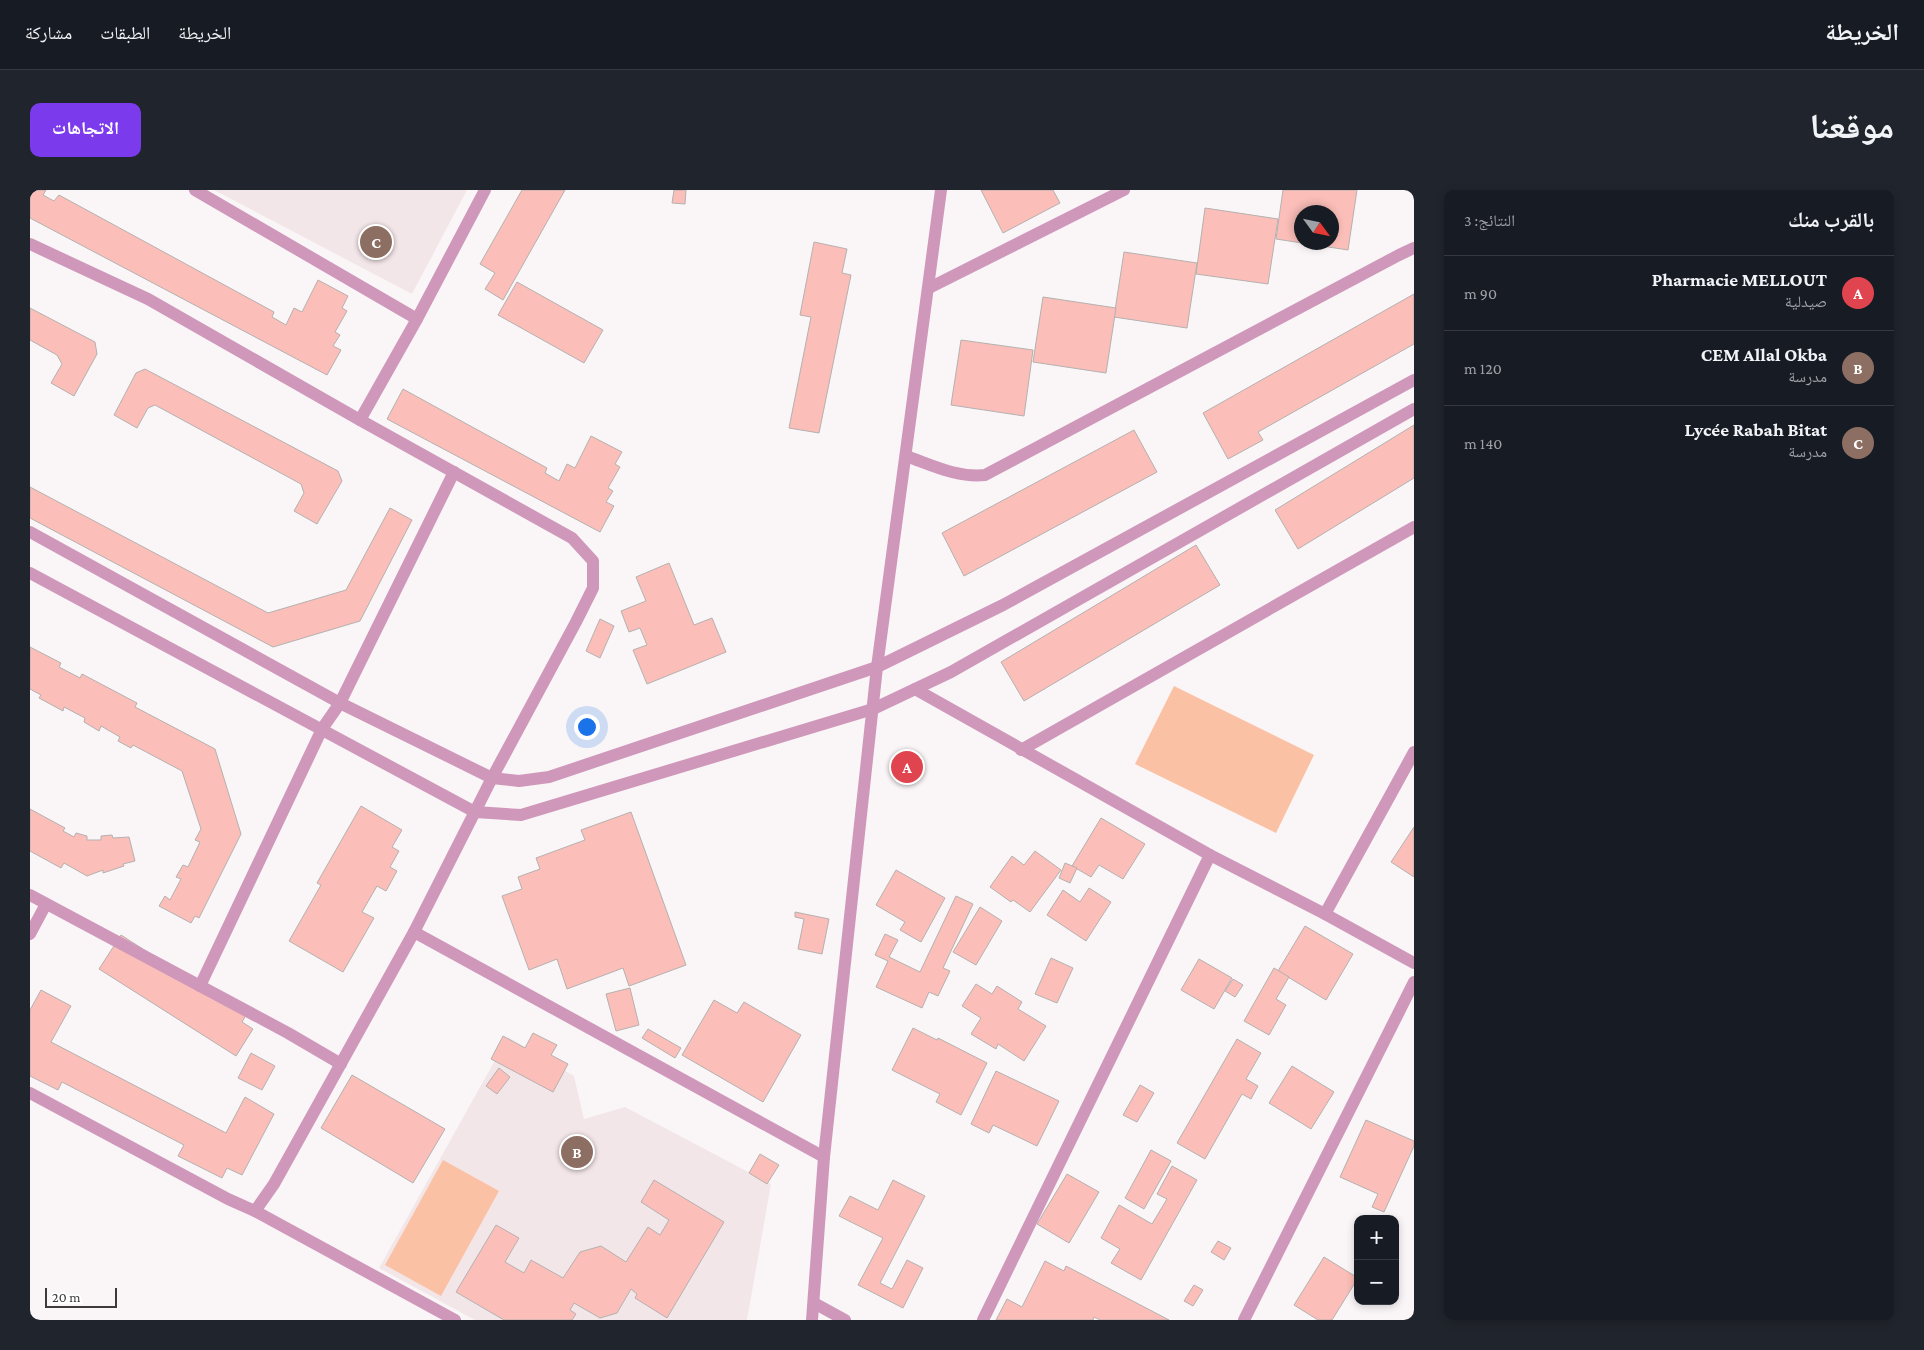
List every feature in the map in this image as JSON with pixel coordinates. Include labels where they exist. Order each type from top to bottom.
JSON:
[{"type":"street","points":[[196,190],[417,319]]},
{"type":"street","points":[[360,420],[417,319],[485,190]]},
{"type":"street","points":[[812,1320],[824,1157],[877,667],[941,190]]},
{"type":"street","points":[[929,288],[1124,190]]},
{"type":"street","points":[[30,244],[148,299],[572,538],[593,561],[592,588],[414,932],[274,1184],[255,1211]]},
{"type":"street","points":[[906,456],[956,474],[970,476],[985,475],[1414,248]]},
{"type":"street","points":[[30,532],[340,703],[492,778],[519,780],[549,777],[877,667],[1003,605],[1414,380]]},
{"type":"street","points":[[30,573],[475,812],[521,815],[873,709],[951,672],[1414,409]]},
{"type":"street","points":[[200,986],[322,729],[340,703],[454,472]]},
{"type":"street","points":[[1021,750],[1414,527]]},
{"type":"street","points":[[916,689],[1210,855],[1325,914],[1414,963]]},
{"type":"street","points":[[1325,914],[1414,752]]},
{"type":"street","points":[[983,1320],[1210,855]]},
{"type":"street","points":[[30,895],[341,1064]]},
{"type":"street","points":[[30,934],[46,904]]},
{"type":"street","points":[[414,932],[824,1157]]},
{"type":"street","points":[[1244,1320],[1414,982]]},
{"type":"street","points":[[30,1093],[228,1199],[255,1211],[455,1320]]},
{"type":"street","points":[[814,1304],[845,1320]]},
{"type":"shaded area","points":[[214,190],[467,190],[412,294]]},
{"type":"shaded area","points":[[1174,686],[1314,755],[1276,833],[1135,764]]},
{"type":"shaded area","points":[[508,1037],[574,1076],[584,1119],[625,1107],[771,1184],[747,1320],[475,1320],[379,1268]]},
{"type":"shaded area","points":[[443,1160],[499,1191],[441,1296],[385,1265]]},
{"type":"building","points":[[30,190],[46,190],[43,195],[54,201],[59,195],[274,312],[272,317],[286,325],[294,308],[302,312],[318,280],[348,296],[342,308],[347,311],[335,332],[340,335],[333,346],[341,350],[327,375],[30,218]]},
{"type":"building","points":[[522,190],[565,190],[503,300],[485,289],[495,273],[480,264]]},
{"type":"building","points":[[674,190],[686,190],[685,204],[672,203]]},
{"type":"building","points":[[981,190],[1053,190],[1060,203],[1003,233]]},
{"type":"building","points":[[1283,190],[1357,190],[1348,250],[1339,249],[1339,205],[1294,205],[1294,242],[1276,239]]},
{"type":"building","points":[[1205,208],[1278,219],[1268,284],[1196,274]]},
{"type":"building","points":[[814,242],[847,249],[842,273],[851,275],[819,433],[789,428],[811,317],[800,315]]},
{"type":"building","points":[[1124,252],[1197,263],[1187,328],[1114,317]]},
{"type":"building","points":[[517,282],[603,330],[584,363],[498,315]]},
{"type":"building","points":[[1414,294],[1414,344],[1258,432],[1263,440],[1228,459],[1203,413]]},
{"type":"building","points":[[1043,297],[1116,308],[1106,373],[1033,362]]},
{"type":"building","points":[[30,308],[95,342],[97,354],[74,396],[51,383],[62,364],[57,355],[30,340]]},
{"type":"building","points":[[961,340],[1033,350],[1024,416],[951,405]]},
{"type":"building","points":[[145,369],[338,471],[342,481],[317,524],[294,511],[304,493],[301,484],[155,405],[148,408],[137,428],[114,415],[136,373]]},
{"type":"building","points":[[403,389],[547,468],[545,473],[559,481],[567,464],[575,468],[591,436],[622,452],[615,464],[620,467],[608,488],[613,491],[606,502],[614,506],[600,532],[387,419]]},
{"type":"building","points":[[1414,425],[1414,478],[1298,549],[1275,510]]},
{"type":"building","points":[[1134,430],[1157,472],[964,576],[942,533]]},
{"type":"building","points":[[30,487],[268,613],[346,590],[390,508],[412,520],[360,621],[273,647],[30,518]]},
{"type":"building","points":[[1196,545],[1220,585],[1024,701],[1001,662]]},
{"type":"building","points":[[669,563],[694,625],[712,618],[726,652],[647,684],[633,650],[647,645],[640,628],[629,632],[621,611],[646,601],[636,577]]},
{"type":"building","points":[[600,619],[614,626],[600,658],[586,651]]},
{"type":"building","points":[[30,647],[61,663],[59,667],[80,678],[82,674],[137,703],[135,707],[215,749],[241,834],[199,918],[195,916],[191,923],[159,906],[165,896],[170,900],[181,879],[176,877],[183,865],[188,867],[200,842],[195,840],[201,829],[182,771],[133,745],[131,748],[118,741],[120,737],[101,726],[99,731],[84,722],[85,718],[64,707],[63,711],[39,698],[41,695],[30,689]]},
{"type":"building","points":[[361,806],[402,830],[392,847],[399,851],[390,867],[397,871],[386,891],[377,886],[362,912],[374,918],[343,972],[289,941],[321,885],[317,883]]},
{"type":"building","points":[[30,809],[65,828],[63,831],[74,837],[76,833],[87,836],[87,840],[101,840],[101,836],[112,835],[113,838],[129,837],[135,861],[103,873],[103,870],[87,876],[64,863],[61,868],[30,851]]},
{"type":"building","points":[[631,812],[686,965],[629,986],[623,968],[567,989],[557,959],[529,970],[502,896],[522,889],[518,877],[540,869],[536,858],[585,840],[581,830]]},
{"type":"building","points":[[1101,818],[1145,844],[1123,879],[1099,865],[1091,877],[1072,866]]},
{"type":"building","points":[[1414,827],[1414,877],[1391,862]]},
{"type":"building","points":[[1035,851],[1061,870],[1030,912],[1013,900],[1011,902],[990,887],[1012,856],[1024,865]]},
{"type":"building","points":[[1065,863],[1077,868],[1070,883],[1059,878]]},
{"type":"building","points":[[896,870],[945,898],[921,942],[900,930],[905,922],[876,905]]},
{"type":"building","points":[[1089,888],[1111,902],[1086,941],[1047,915],[1063,890],[1080,902]]},
{"type":"building","points":[[956,896],[973,904],[943,968],[950,971],[938,996],[929,992],[922,1008],[876,987],[888,961],[875,955],[885,934],[898,940],[889,957],[920,972]]},
{"type":"building","points":[[980,907],[1002,921],[976,965],[953,952]]},
{"type":"building","points":[[795,912],[829,919],[822,954],[798,949],[804,919],[795,917]]},
{"type":"building","points":[[1305,926],[1353,954],[1326,1000],[1278,971]]},
{"type":"building","points":[[121,935],[246,1015],[242,1022],[253,1029],[236,1056],[99,969]]},
{"type":"building","points":[[1051,958],[1073,968],[1057,1003],[1035,994]]},
{"type":"building","points":[[1199,959],[1232,978],[1214,1009],[1181,990]]},
{"type":"building","points":[[1274,968],[1289,977],[1276,999],[1286,1005],[1269,1035],[1244,1021]]},
{"type":"building","points":[[1233,979],[1243,985],[1235,997],[1225,991]]},
{"type":"building","points":[[976,984],[992,994],[997,986],[1022,1002],[1018,1009],[1046,1026],[1024,1061],[998,1044],[996,1049],[971,1034],[981,1018],[962,1006]]},
{"type":"building","points":[[630,988],[639,1025],[616,1031],[606,994]]},
{"type":"building","points":[[41,990],[71,1006],[51,1042],[226,1133],[245,1097],[274,1114],[242,1175],[227,1168],[222,1178],[178,1156],[184,1145],[62,1082],[58,1090],[30,1076],[30,1010]]},
{"type":"building","points":[[714,1000],[737,1013],[744,1002],[801,1035],[763,1102],[682,1055]]},
{"type":"building","points":[[913,1028],[937,1040],[938,1038],[987,1063],[961,1115],[936,1102],[940,1094],[892,1070]]},
{"type":"building","points":[[648,1029],[681,1048],[675,1058],[642,1038]]},
{"type":"building","points":[[533,1033],[557,1045],[551,1055],[568,1064],[553,1092],[491,1059],[503,1036],[525,1048]]},
{"type":"building","points":[[1237,1039],[1261,1053],[1246,1079],[1258,1086],[1251,1099],[1242,1094],[1205,1159],[1177,1143]]},
{"type":"building","points":[[251,1053],[275,1066],[262,1090],[238,1078]]},
{"type":"building","points":[[1292,1066],[1334,1092],[1311,1129],[1269,1103]]},
{"type":"building","points":[[499,1068],[510,1077],[497,1094],[486,1086]]},
{"type":"building","points":[[996,1071],[1059,1101],[1037,1146],[993,1125],[989,1133],[971,1124]]},
{"type":"building","points":[[352,1075],[445,1129],[413,1183],[321,1128]]},
{"type":"building","points":[[1140,1085],[1154,1093],[1137,1122],[1123,1115]]},
{"type":"building","points":[[1366,1120],[1414,1141],[1414,1146],[1384,1212],[1372,1207],[1378,1194],[1340,1177]]},
{"type":"building","points":[[1151,1150],[1171,1161],[1144,1209],[1125,1198]]},
{"type":"building","points":[[760,1154],[779,1165],[767,1184],[749,1173]]},
{"type":"building","points":[[1172,1166],[1197,1180],[1141,1280],[1111,1263],[1120,1249],[1101,1238],[1119,1205],[1152,1224],[1167,1199],[1157,1194]]},
{"type":"building","points":[[1067,1174],[1099,1192],[1069,1243],[1037,1224]]},
{"type":"building","points":[[654,1180],[724,1222],[667,1318],[635,1298],[637,1294],[631,1289],[617,1313],[600,1318],[574,1303],[570,1310],[576,1314],[572,1320],[504,1320],[456,1292],[496,1225],[519,1238],[505,1262],[524,1273],[531,1260],[563,1278],[580,1252],[601,1246],[626,1262],[648,1227],[660,1235],[669,1220],[641,1202]]},
{"type":"building","points":[[893,1180],[925,1196],[880,1283],[892,1289],[907,1260],[923,1268],[903,1308],[858,1285],[883,1238],[839,1216],[850,1196],[878,1210]]},
{"type":"building","points":[[1218,1241],[1231,1248],[1224,1260],[1211,1252]]},
{"type":"building","points":[[1324,1257],[1354,1276],[1354,1284],[1332,1320],[1318,1320],[1294,1305]]},
{"type":"building","points":[[1045,1261],[1064,1271],[1066,1266],[1169,1320],[1100,1320],[1094,1317],[1093,1320],[996,1320],[1007,1299],[1022,1307]]},
{"type":"building","points":[[1194,1285],[1203,1290],[1193,1306],[1184,1301]]},
{"type":"place","name":"Lycée Rabah Bitat","points":[[376,242]]},
{"type":"place","name":"Pharmacie MELLOUT","points":[[907,767]]},
{"type":"place","name":"CEM Allal Okba","points":[[577,1152]]}]
